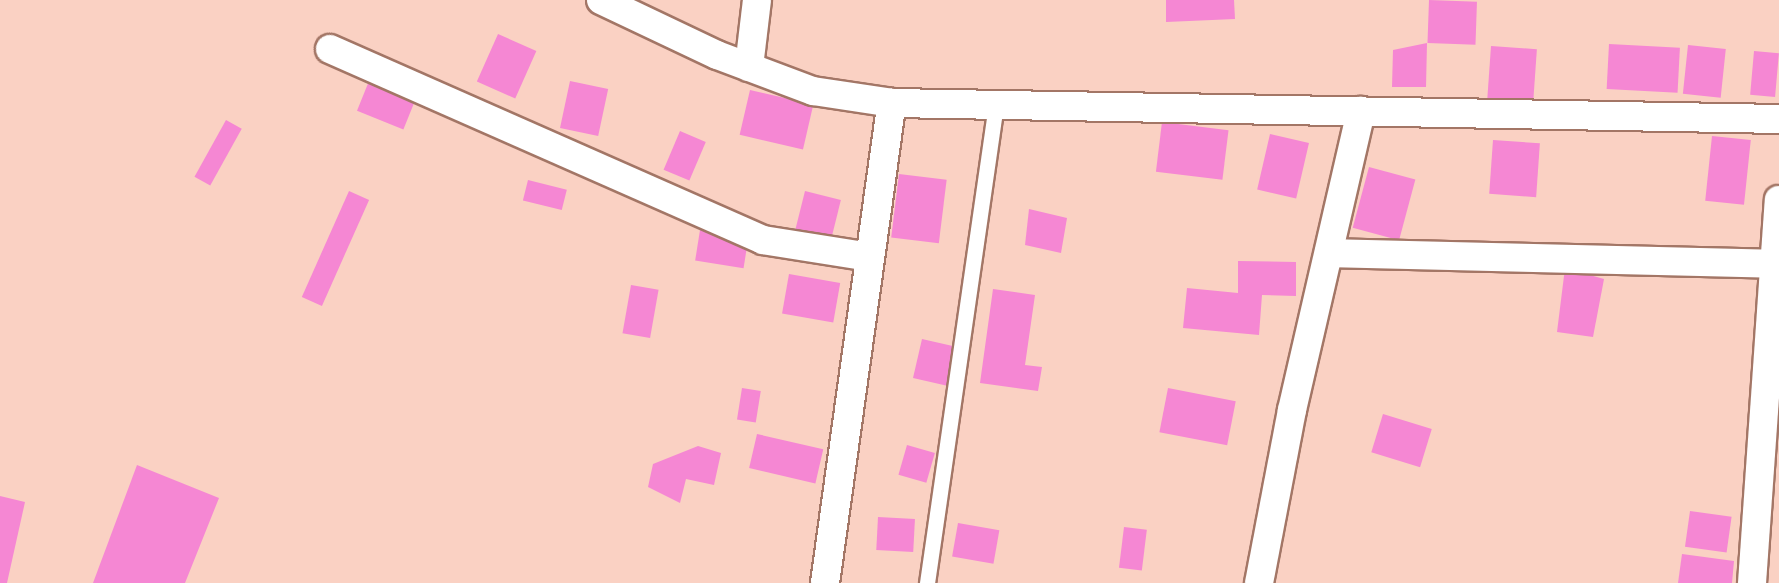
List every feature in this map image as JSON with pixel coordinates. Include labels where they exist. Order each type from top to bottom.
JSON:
[{"type":"street","points":[[601,0],[749,67],[813,92],[892,102],[1779,119]]},
{"type":"street","points":[[749,67],[758,0]]},
{"type":"street","points":[[330,49],[763,240],[870,257]]},
{"type":"street","points":[[825,583],[892,102]]},
{"type":"street","points":[[1259,583],[1292,410],[1361,111]]},
{"type":"street","points":[[1752,583],[1779,200]]},
{"type":"street","points":[[1329,254],[1773,264]]},
{"type":"lane","points":[[927,583],[996,105]]},
{"type":"building","points":[[1166,0],[1234,0],[1235,19],[1166,22]]},
{"type":"building","points":[[1429,0],[1477,2],[1475,45],[1427,43]]},
{"type":"building","points":[[498,34],[536,51],[515,99],[477,82]]},
{"type":"building","points":[[1427,43],[1426,87],[1392,87],[1393,50]]},
{"type":"building","points":[[1609,44],[1680,48],[1678,93],[1607,89]]},
{"type":"building","points":[[1688,45],[1726,49],[1721,98],[1683,94]]},
{"type":"building","points":[[1491,46],[1537,49],[1533,102],[1487,99]]},
{"type":"building","points":[[1754,51],[1779,53],[1775,97],[1750,95]]},
{"type":"building","points":[[369,81],[415,100],[403,129],[357,111]]},
{"type":"building","points":[[570,81],[608,89],[598,136],[560,128]]},
{"type":"building","points":[[750,90],[813,105],[803,149],[740,135]]},
{"type":"building","points":[[226,120],[242,129],[210,186],[194,177]]},
{"type":"building","points":[[1162,122],[1229,130],[1222,180],[1156,172]]},
{"type":"building","points":[[680,131],[706,142],[689,181],[664,170]]},
{"type":"building","points":[[1270,134],[1309,143],[1296,199],[1257,190]]},
{"type":"building","points":[[1712,136],[1751,140],[1744,205],[1705,201]]},
{"type":"building","points":[[1493,140],[1540,143],[1536,197],[1489,194]]},
{"type":"building","points":[[1369,167],[1415,179],[1399,240],[1353,228]]},
{"type":"building","points":[[899,174],[947,180],[939,243],[891,238]]},
{"type":"building","points":[[528,180],[567,190],[562,210],[523,200]]},
{"type":"building","points":[[349,191],[369,200],[322,306],[302,297]]},
{"type":"building","points":[[805,191],[841,200],[830,242],[795,233]]},
{"type":"building","points":[[1029,209],[1067,218],[1061,253],[1025,245]]},
{"type":"building","points":[[700,230],[748,238],[744,268],[695,261]]},
{"type":"building","points":[[1238,261],[1296,262],[1296,296],[1262,295],[1259,335],[1183,328],[1187,288],[1238,293]]},
{"type":"building","points":[[1565,268],[1604,279],[1593,337],[1557,332]]},
{"type":"building","points":[[789,274],[840,283],[833,322],[782,313]]},
{"type":"building","points":[[631,285],[659,290],[650,338],[622,333]]},
{"type":"building","points":[[993,289],[1035,295],[1025,365],[1042,367],[1038,391],[980,383]]},
{"type":"building","points":[[922,339],[957,347],[948,386],[913,378]]},
{"type":"building","points":[[742,388],[761,391],[756,423],[737,420]]},
{"type":"building","points":[[1168,388],[1236,401],[1227,445],[1159,432]]},
{"type":"building","points":[[1383,414],[1432,429],[1420,467],[1371,452]]},
{"type":"building","points":[[757,434],[823,449],[815,483],[749,468]]},
{"type":"building","points":[[907,445],[935,453],[926,483],[898,475]]},
{"type":"building","points":[[698,446],[721,453],[714,485],[686,479],[680,503],[648,487],[653,464]]},
{"type":"building","points":[[137,465],[219,498],[185,583],[93,583]]},
{"type":"building","points":[[0,496],[25,502],[7,583],[0,583]]},
{"type":"building","points":[[1690,511],[1732,517],[1727,552],[1685,547]]},
{"type":"building","points":[[878,517],[915,519],[913,552],[876,550]]},
{"type":"building","points":[[958,523],[999,530],[993,564],[952,556]]},
{"type":"building","points":[[1124,527],[1147,530],[1142,570],[1119,568]]},
{"type":"building","points":[[1682,554],[1734,561],[1732,583],[1678,583]]}]
